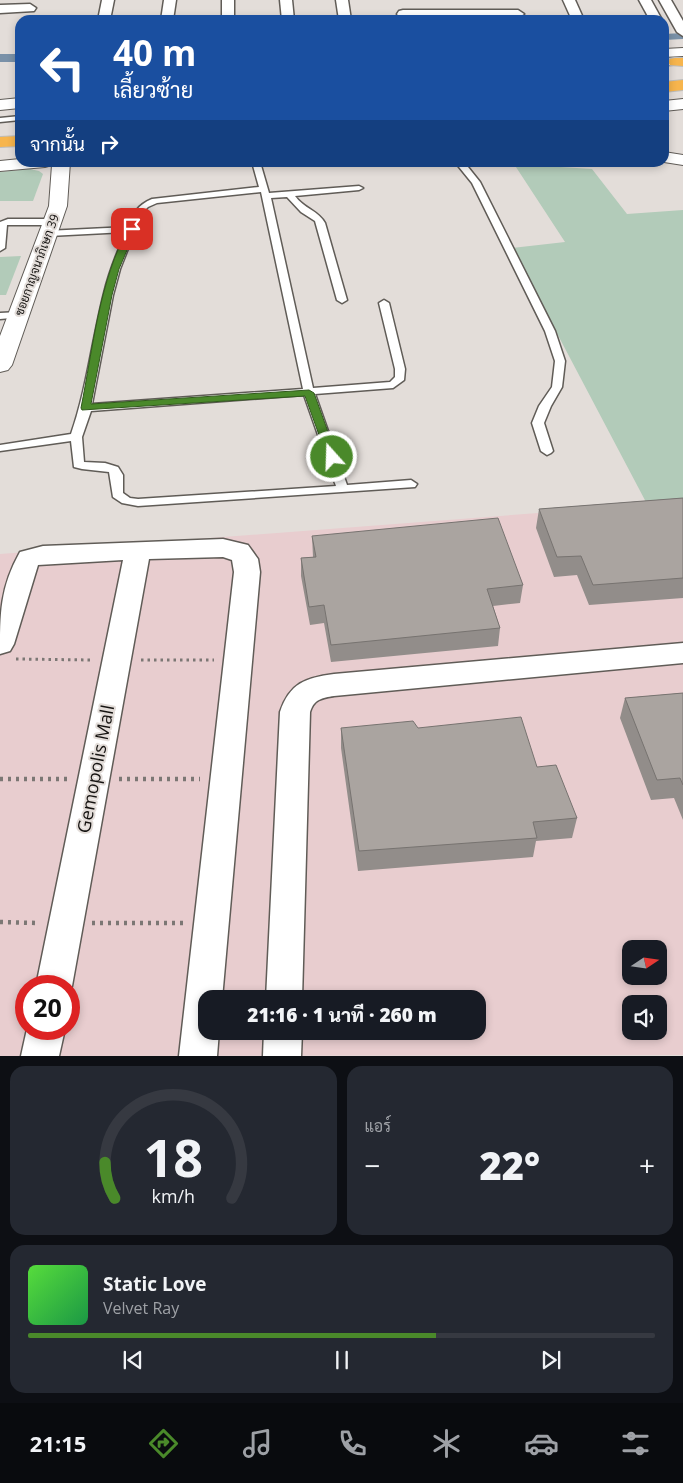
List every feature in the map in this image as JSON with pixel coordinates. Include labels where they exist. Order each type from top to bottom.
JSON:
[{"type":"highway","points":[[669,86],[683,85]]},
{"type":"highway","points":[[0,128],[15,126]]},
{"type":"highway","points":[[0,142],[15,141]]},
{"type":"street","points":[[105,15],[108,0]]},
{"type":"street","points":[[168,15],[170,0]]},
{"type":"street","points":[[228,0],[228,15]]},
{"type":"street","points":[[286,0],[288,15]]},
{"type":"street","points":[[342,0],[344,15]]},
{"type":"street","points":[[403,0],[403,15]]},
{"type":"street","points":[[458,0],[461,15]]},
{"type":"street","points":[[513,0],[518,15]]},
{"type":"street","points":[[569,0],[576,15]]},
{"type":"street","points":[[645,0],[653,15]]},
{"type":"street","points":[[665,0],[681,29]]},
{"type":"street","points":[[0,9],[31,9]]},
{"type":"street","points":[[669,41],[677,60]]},
{"type":"street","points":[[0,105],[15,104]]},
{"type":"street","points":[[669,105],[683,104]]},
{"type":"street","points":[[669,158],[683,160]]},
{"type":"street","points":[[0,166],[15,165]]},
{"type":"street","name":"ซอยกาญจนาภิเษก 39","points":[[0,365],[10,316],[51,227],[58,206],[61,167]]},
{"type":"street","points":[[0,644],[22,569],[29,558],[42,555],[223,548],[239,551],[245,559],[247,572],[198,1056]]},
{"type":"street","name":"Gemopolis Mall","points":[[56,975],[138,552]]},
{"type":"street","points":[[284,990],[296,712],[298,699],[306,692],[334,685],[683,653]]},
{"type":"street","points":[[40,1056],[44,1040]]},
{"type":"street","points":[[282,1040],[282,1056]]},
{"type":"lane","points":[[0,120],[15,118]]},
{"type":"lane","points":[[257,167],[265,193],[309,393],[344,489]]},
{"type":"lane","points":[[463,167],[476,182],[493,216],[550,331],[560,361],[557,387],[545,406],[538,423],[547,452]]},
{"type":"lane","points":[[359,188],[290,194],[265,193],[145,205],[138,212],[115,269],[108,295],[86,408],[76,437],[78,464],[84,468],[109,467],[113,469],[117,476],[117,494],[125,500],[132,502],[161,502],[411,484]]},
{"type":"lane","points":[[290,194],[295,202],[319,219],[321,223],[342,300]]},
{"type":"lane","points":[[0,248],[3,224],[8,222],[51,227],[132,229]]},
{"type":"lane","points":[[86,408],[309,393],[393,385],[400,378],[400,369],[384,302]]},
{"type":"lane","points":[[0,448],[76,437]]},
{"type":"path","points":[[0,922],[212,923]]},
{"type":"shaded area","points":[[683,502],[683,1055],[0,1056],[0,554]]},
{"type":"green space","points":[[516,167],[592,169],[627,214],[683,210],[683,502],[647,504],[512,248],[565,242]]},
{"type":"green space","points":[[30,169],[43,174],[33,201],[0,201],[0,172]]},
{"type":"green space","points":[[21,256],[6,295],[0,295],[0,257]]},
{"type":"building","points":[[683,498],[683,578],[593,585],[581,556],[557,557],[539,509]]},
{"type":"building","points":[[498,518],[523,585],[487,589],[500,628],[331,645],[324,605],[309,607],[301,558],[316,557],[312,536]]},
{"type":"building","points":[[683,693],[683,785],[680,778],[657,780],[625,698]]},
{"type":"building","points":[[521,717],[537,767],[556,765],[577,818],[533,822],[537,838],[359,851],[341,728],[413,721],[418,728]]},
{"type":"waterway","points":[[669,37],[683,36]]},
{"type":"waterway","points":[[0,58],[15,58]]},
{"type":"route","points":[[132,229],[115,269],[108,295],[86,408],[309,393],[332,457]]}]
